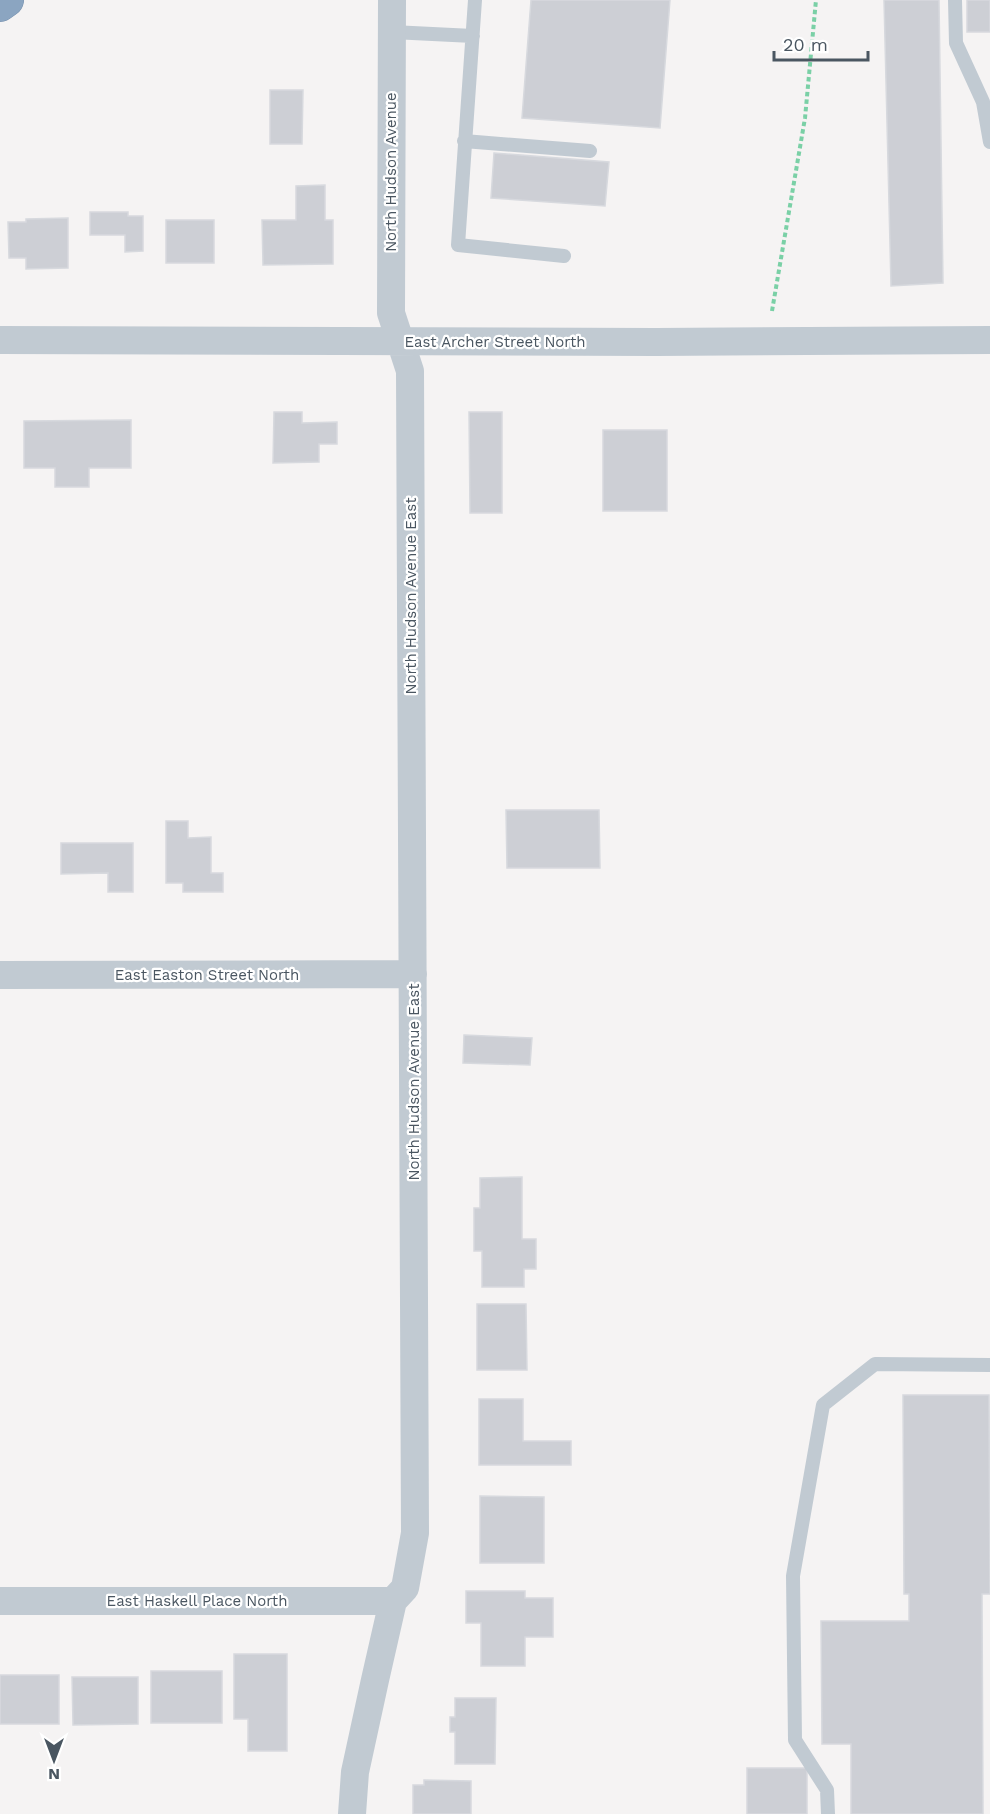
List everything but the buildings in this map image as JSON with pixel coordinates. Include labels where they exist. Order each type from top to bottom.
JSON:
[{"type":"highway","points":[[0,4],[7,0]]},
{"type":"street","name":"North Hudson Avenue","points":[[392,0],[391,313],[400,342]]},
{"type":"street","name":"East Archer Street North","points":[[0,340],[400,342],[990,340]]},
{"type":"street","name":"North Hudson Avenue East","points":[[352,1814],[355,1772],[393,1601],[405,1588],[415,1533],[410,371],[400,342]]},
{"type":"street","name":"East Easton Street North","points":[[0,975],[413,974]]},
{"type":"street","name":"East Haskell Place North","points":[[0,1601],[393,1601]]},
{"type":"lane","points":[[475,0],[458,244],[564,255]]},
{"type":"lane","points":[[955,0],[956,43],[983,102],[990,142]]},
{"type":"lane","points":[[392,32],[473,36]]},
{"type":"lane","points":[[464,141],[590,151]]},
{"type":"lane","points":[[828,1814],[827,1790],[795,1740],[794,1576],[823,1405],[875,1364],[990,1365]]},
{"type":"path","points":[[766,341],[805,118],[816,0]]}]
